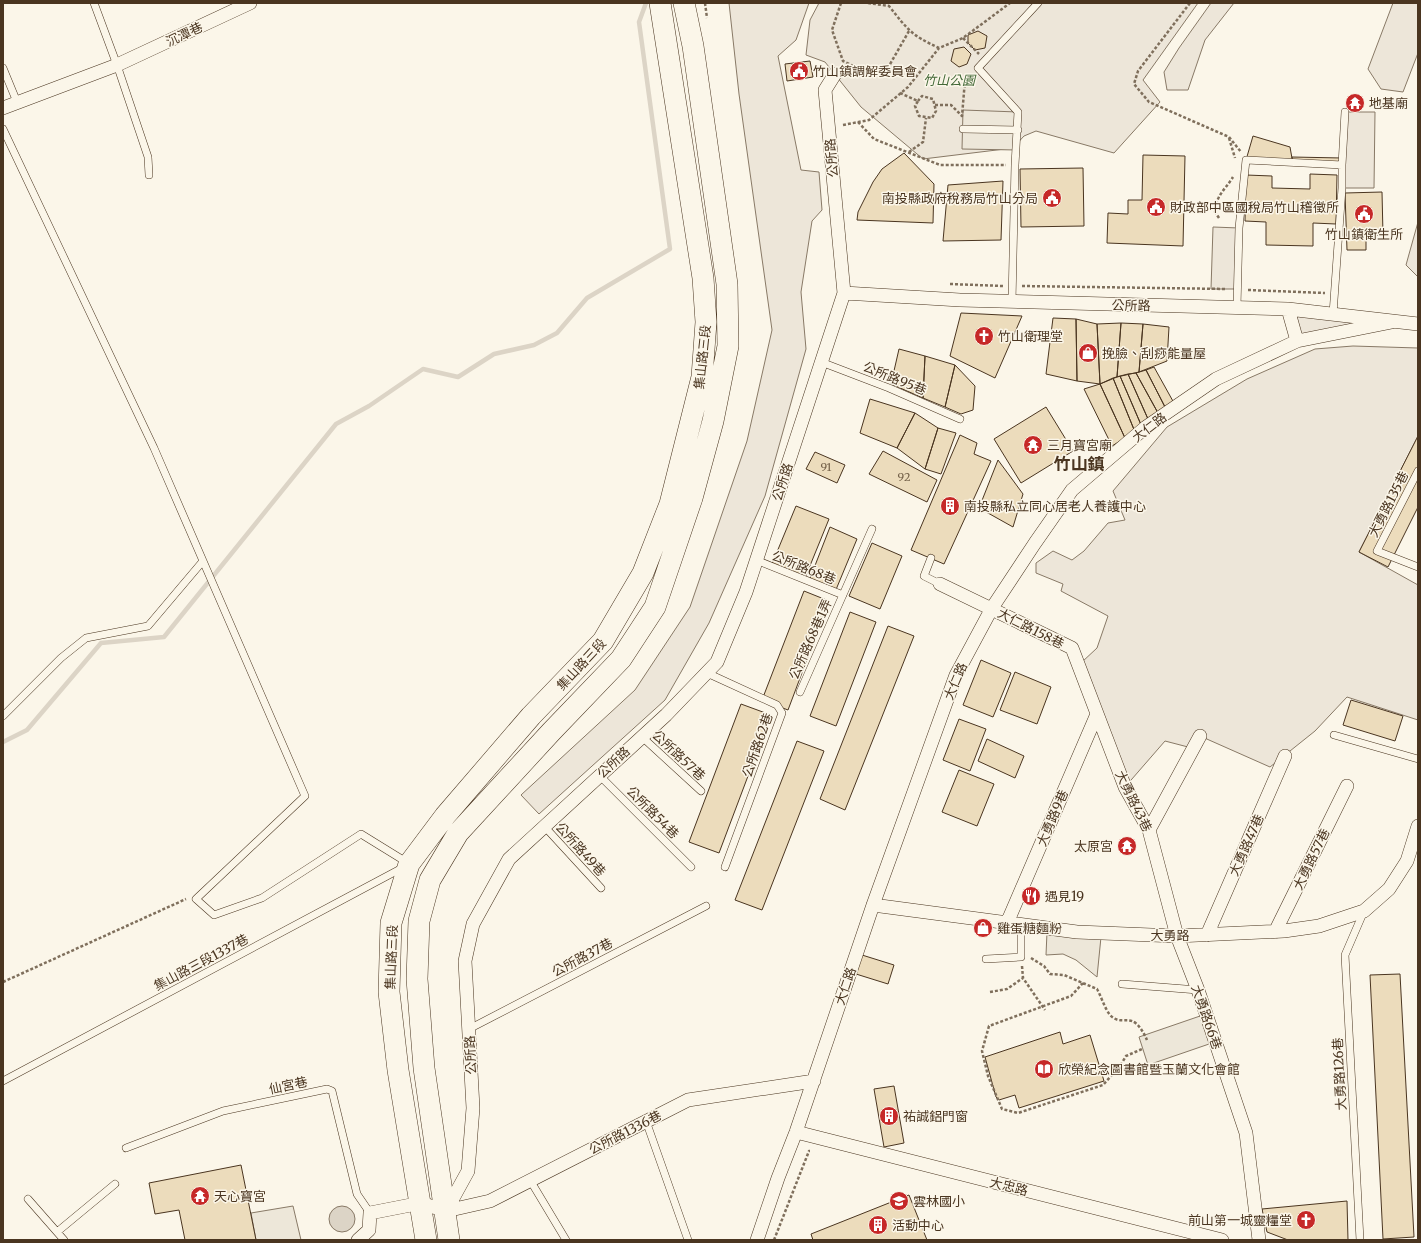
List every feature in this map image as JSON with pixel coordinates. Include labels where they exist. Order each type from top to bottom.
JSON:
[{"type":"main road","name":"集山路三段","points":[[426,1240],[398,1070],[389,992],[391,923],[409,864],[445,816],[531,716],[604,641],[643,573],[670,504],[702,377],[706,322],[702,270],[660,3]]},
{"type":"main road","name":"集山路三段","points":[[449,1240],[446,1210],[424,1068],[417,979],[420,921],[430,880],[458,833],[621,659],[655,607],[696,482],[713,421],[728,346],[727,284],[693,46],[684,3]]},
{"type":"street","name":"沉潭巷","points":[[3,108],[117,65],[250,3]]},
{"type":"street","name":"公所路","points":[[446,1210],[468,1171],[473,1108],[465,961],[473,924],[509,859],[641,736],[666,715],[717,662],[746,592],[844,293],[825,90],[835,74]]},
{"type":"street","name":"公所路","points":[[844,293],[1012,302],[1288,309],[1418,324]]},
{"type":"street","points":[[1288,309],[1297,342]]},
{"type":"street","name":"大仁路","points":[[757,1240],[814,1081],[873,905],[956,675],[992,608],[1072,490],[1146,427],[1216,379],[1297,342],[1392,322]]},
{"type":"street","name":"大仁路158巷","points":[[940,584],[1072,648],[1097,714]]},
{"type":"street","name":"大勇路43巷","points":[[1097,714],[1125,788],[1149,830],[1177,936]]},
{"type":"street","name":"大勇路9巷","points":[[1007,923],[1097,714]]},
{"type":"street","points":[[1149,830],[1200,736]]},
{"type":"street","name":"大勇路47巷","points":[[1207,935],[1285,756]]},
{"type":"street","name":"大勇路57巷","points":[[1275,932],[1347,786]]},
{"type":"street","name":"大勇路","points":[[873,905],[1077,932],[1177,936],[1275,932],[1319,926],[1364,911],[1389,889],[1407,861],[1418,826]]},
{"type":"street","name":"大勇路66巷","points":[[1177,936],[1198,990],[1246,1133],[1259,1240]]},
{"type":"street","name":"公所路1336巷","points":[[446,1210],[490,1201],[688,1100],[814,1081]]},
{"type":"street","name":"大忠路","points":[[796,1132],[1222,1240]]},
{"type":"street","points":[[358,1240],[369,1230],[370,1213],[421,1203],[446,1210]]},
{"type":"lane","points":[[94,3],[148,157],[149,175]]},
{"type":"lane","points":[[1012,302],[1015,165],[1018,130],[1017,110],[978,68],[1038,3]]},
{"type":"lane","points":[[3,68],[17,102]]},
{"type":"lane","points":[[1333,314],[1342,188],[1345,112]]},
{"type":"lane","points":[[3,129],[154,448],[305,796],[196,899],[214,915],[262,898],[361,834],[409,864]]},
{"type":"lane","points":[[963,129],[1018,130]]},
{"type":"lane","points":[[1237,307],[1240,228],[1246,160],[1342,165]]},
{"type":"lane","name":"公所路95巷","points":[[822,362],[960,418]]},
{"type":"lane","name":"大勇路135巷","points":[[1418,471],[1377,551],[1418,567]]},
{"type":"lane","name":"公所路68巷1弄","points":[[800,692],[872,529]]},
{"type":"lane","points":[[931,558],[924,576],[940,584]]},
{"type":"lane","name":"公所路68巷","points":[[756,560],[843,595]]},
{"type":"lane","points":[[3,716],[61,658],[86,638],[148,626],[203,562]]},
{"type":"lane","name":"公所路62巷","points":[[707,673],[777,705],[782,713],[725,867]]},
{"type":"lane","points":[[1334,735],[1418,759]]},
{"type":"lane","name":"公所路57巷","points":[[641,736],[701,791]]},
{"type":"lane","name":"公所路54巷","points":[[599,775],[691,867]]},
{"type":"lane","name":"公所路49巷","points":[[544,826],[601,888]]},
{"type":"lane","name":"集山路三段1337巷","points":[[3,1081],[409,864]]},
{"type":"lane","name":"公所路37巷","points":[[469,1030],[706,906]]},
{"type":"lane","name":"大勇路126巷","points":[[1360,1240],[1345,955],[1364,911]]},
{"type":"lane","points":[[986,959],[1021,957],[1021,925]]},
{"type":"lane","points":[[1122,984],[1198,990]]},
{"type":"lane","name":"仙宮巷","points":[[126,1148],[223,1111],[327,1089],[332,1091],[357,1194],[370,1213]]},
{"type":"lane","points":[[646,1121],[688,1240]]},
{"type":"lane","points":[[530,1180],[566,1240]]},
{"type":"lane","points":[[57,1232],[115,1184]]},
{"type":"lane","points":[[28,1199],[64,1240]]},
{"type":"path","points":[[841,3],[832,30],[844,61],[872,75],[889,66],[909,31]]},
{"type":"path","points":[[868,3],[889,6],[909,31],[917,38],[939,48]]},
{"type":"path","points":[[843,126],[869,120],[908,87],[939,48],[963,38],[1010,3]]},
{"type":"path","points":[[1190,3],[1138,71],[1134,84],[1149,102],[1229,137],[1236,144],[1246,160]]},
{"type":"path","points":[[963,38],[976,52]]},
{"type":"path","points":[[935,105],[952,105],[962,116],[965,80]]},
{"type":"path","points":[[900,93],[918,101]]},
{"type":"path","points":[[922,96],[933,99],[935,105],[936,111],[932,118],[919,116],[915,106],[922,96]]},
{"type":"path","points":[[909,152],[923,142],[926,118]]},
{"type":"path","points":[[858,122],[874,139],[940,165],[1015,165]]},
{"type":"path","points":[[1229,137],[1235,160]]},
{"type":"path","points":[[1219,218],[1215,212],[1216,200],[1234,174]]},
{"type":"path","points":[[944,284],[1237,289],[1334,294]]},
{"type":"path","points":[[3,982],[184,900],[212,884]]},
{"type":"path","points":[[1045,1010],[1022,978],[1021,957],[1035,960],[1044,966],[1050,974],[1064,975],[1097,989],[1110,1015],[1120,1019],[1134,1020],[1141,1027],[1147,1040]]},
{"type":"path","points":[[990,992],[1007,988],[1022,978]]},
{"type":"path","points":[[1083,983],[1071,996],[990,1026],[982,1051],[988,1076],[1002,1109],[1018,1113],[1103,1085],[1120,1066],[1126,1056],[1142,1049]]},
{"type":"path","points":[[774,1240],[809,1151],[816,1152]]},
{"type":"green space","points":[[729,3],[809,3],[796,40],[778,56],[801,170],[819,172],[822,210],[812,221],[801,292],[806,349],[765,496],[709,623],[665,700],[539,814],[521,795],[635,690],[690,607],[747,441],[772,330],[739,94]]},
{"type":"green space","name":"竹山公園","points":[[819,3],[1198,3],[1143,80],[1160,102],[1114,153],[1036,131],[1024,136],[1013,148],[923,159],[861,107],[825,62],[806,55],[810,20]]},
{"type":"green space","points":[[1211,3],[1234,3],[1205,40],[1188,90],[1167,90],[1164,72]]},
{"type":"green space","points":[[1393,3],[1418,3],[1418,53],[1403,92],[1381,89],[1368,69]]},
{"type":"green space","points":[[1345,112],[1375,112],[1374,188],[1342,188]]},
{"type":"green space","points":[[1418,222],[1418,277],[1406,265]]},
{"type":"green space","points":[[1213,227],[1239,228],[1237,289],[1211,289]]},
{"type":"green space","points":[[1288,309],[1375,319],[1297,341]]},
{"type":"green space","points":[[1353,346],[1418,348],[1418,436],[1359,552],[1418,585],[1418,720],[1347,697],[1315,731],[1270,767],[1200,736],[1188,747],[1165,741],[1125,787],[1082,662],[1097,648],[1108,616],[1061,591],[1063,584],[1036,573],[1036,563],[1053,551],[1072,560],[1084,551],[1108,523],[1125,520],[1113,491],[1167,427],[1247,379],[1315,349]]},
{"type":"shaded area","points":[[963,110],[1018,112],[1017,150],[962,149]]},
{"type":"shaded area","points":[[1047,932],[1101,937],[1097,977],[1076,960],[1063,954],[1046,955]]},
{"type":"shaded area","points":[[1203,1015],[1212,1043],[1148,1065],[1139,1037]]},
{"type":"shaded area","points":[[293,1206],[301,1240],[256,1240],[251,1213]]},
{"type":"shaded area","points":[[342,1206],[351,1210],[355,1219],[351,1228],[342,1232],[333,1228],[329,1219],[333,1210]]},
{"type":"building","points":[[978,31],[987,36],[985,48],[975,50],[968,43],[968,35]]},
{"type":"building","points":[[964,47],[971,54],[967,64],[959,67],[951,61],[954,49]]},
{"type":"building","name":"竹山鎮調解委員會","points":[[810,61],[813,77],[787,81],[785,64]]},
{"type":"building","points":[[1253,136],[1290,147],[1293,164],[1246,160]]},
{"type":"building","points":[[904,153],[934,184],[933,223],[857,220],[858,212],[873,182],[882,169]]},
{"type":"building","name":"財政部中區國稅局竹山稽徵所","points":[[1143,155],[1185,156],[1183,246],[1107,243],[1108,213],[1128,214],[1128,200],[1142,200]]},
{"type":"building","points":[[1292,157],[1342,158],[1342,165],[1293,164]]},
{"type":"building","name":"南投縣政府稅務局竹山分局","points":[[1083,168],[1084,226],[1021,227],[1020,169]]},
{"type":"building","points":[[1310,174],[1337,175],[1336,224],[1313,223],[1313,246],[1266,245],[1266,222],[1245,221],[1246,175],[1272,176],[1272,188],[1310,189]]},
{"type":"building","points":[[1003,181],[1001,240],[943,241],[948,185]]},
{"type":"building","name":"竹山鎮衛生所","points":[[1382,192],[1383,235],[1366,236],[1366,250],[1347,250],[1345,193]]},
{"type":"building","name":"竹山衛理堂","points":[[961,313],[1022,316],[995,378],[950,356]]},
{"type":"building","points":[[1053,318],[1076,319],[1077,381],[1046,374]]},
{"type":"building","name":"挽臉、刮痧能量屋","points":[[1076,319],[1097,324],[1100,384],[1077,381]]},
{"type":"building","points":[[1121,323],[1117,377],[1100,384],[1097,324]]},
{"type":"building","points":[[1121,323],[1143,324],[1139,372],[1117,377]]},
{"type":"building","points":[[1143,324],[1169,327],[1167,361],[1139,372]]},
{"type":"building","points":[[899,349],[925,356],[923,398],[891,384]]},
{"type":"building","points":[[925,356],[955,365],[945,407],[923,398]]},
{"type":"building","points":[[955,365],[975,386],[973,410],[961,414],[945,407]]},
{"type":"building","points":[[1154,367],[1174,403],[1165,407],[1146,370]]},
{"type":"building","points":[[1146,370],[1165,407],[1158,413],[1136,373]]},
{"type":"building","points":[[1136,373],[1158,413],[1148,419],[1128,374]]},
{"type":"building","points":[[1128,374],[1148,419],[1142,427],[1120,376]]},
{"type":"building","points":[[1120,376],[1142,427],[1135,432],[1113,378]]},
{"type":"building","points":[[1113,378],[1135,432],[1125,438],[1100,384]]},
{"type":"building","points":[[1100,384],[1125,438],[1112,446],[1084,389]]},
{"type":"building","points":[[870,399],[915,413],[897,448],[860,433]]},
{"type":"building","name":"三月寶宮廟","points":[[1046,407],[1073,451],[1021,483],[994,439]]},
{"type":"building","points":[[915,413],[938,428],[925,469],[897,448]]},
{"type":"building","points":[[938,428],[956,433],[941,474],[925,469]]},
{"type":"building","name":"南投縣私立同心居老人養護中心","points":[[960,435],[977,443],[974,454],[991,461],[944,564],[911,550]]},
{"type":"building","points":[[1418,436],[1418,507],[1388,567],[1359,552]]},
{"type":"building","points":[[883,451],[937,480],[927,502],[869,474]]},
{"type":"building","points":[[815,452],[845,465],[837,483],[806,469]]},
{"type":"building","points":[[998,460],[1023,494],[1013,527],[979,508]]},
{"type":"building","points":[[796,506],[829,519],[805,578],[772,564]]},
{"type":"building","points":[[830,527],[857,539],[835,592],[809,581]]},
{"type":"building","points":[[872,543],[902,556],[880,609],[849,596]]},
{"type":"building","points":[[804,591],[829,601],[788,710],[762,700]]},
{"type":"building","points":[[850,612],[876,622],[836,726],[810,716]]},
{"type":"building","points":[[888,626],[914,636],[845,810],[820,799]]},
{"type":"building","points":[[981,660],[1011,673],[993,717],[963,705]]},
{"type":"building","points":[[1015,672],[1051,687],[1037,724],[1000,710]]},
{"type":"building","points":[[1351,700],[1403,716],[1395,741],[1343,725]]},
{"type":"building","points":[[741,704],[771,715],[719,853],[689,842]]},
{"type":"building","points":[[959,719],[986,729],[970,771],[943,760]]},
{"type":"building","points":[[987,739],[1024,756],[1015,778],[978,761]]},
{"type":"building","points":[[797,741],[824,751],[762,910],[735,900]]},
{"type":"building","points":[[959,770],[994,784],[977,826],[942,812]]},
{"type":"building","points":[[862,955],[894,965],[888,984],[856,974]]},
{"type":"building","points":[[1400,974],[1414,1237],[1383,1239],[1370,975]]},
{"type":"building","name":"欣榮紀念圖書館暨玉蘭文化會館","points":[[1060,1032],[1063,1044],[1090,1035],[1104,1081],[1019,1108],[1015,1095],[999,1100],[996,1097],[985,1057]]},
{"type":"building","name":"祐誠鋁門窗","points":[[894,1086],[904,1143],[884,1147],[874,1089]]},
{"type":"building","name":"天心寶宮","points":[[241,1165],[256,1240],[185,1240],[179,1210],[155,1214],[149,1183]]},
{"type":"building","name":"活動中心","points":[[909,1195],[927,1240],[813,1240],[811,1234]]},
{"type":"building","name":"前山第一城靈糧堂","points":[[1347,1201],[1348,1240],[1288,1240],[1267,1232],[1262,1209]]},
{"type":"waterway","points":[[3,742],[27,730],[101,643],[164,637],[336,424],[369,406],[423,369],[458,377],[494,354],[534,345],[557,333],[587,298],[670,249],[639,22],[646,3]]},
{"type":"place","name":"竹山鎮調解委員會","points":[[799,71]]},
{"type":"place","name":"地基廟","points":[[1355,103]]},
{"type":"place","name":"南投縣政府稅務局竹山分局","points":[[1052,198]]},
{"type":"place","name":"財政部中區國稅局竹山稽徵所","points":[[1156,207]]},
{"type":"place","name":"竹山鎮衛生所","points":[[1364,214]]},
{"type":"place","name":"竹山衛理堂","points":[[984,336]]},
{"type":"place","name":"挽臉、刮痧能量屋","points":[[1088,353]]},
{"type":"place","name":"三月寶宮廟","points":[[1033,445]]},
{"type":"place","name":"南投縣私立同心居老人養護中心","points":[[950,506]]},
{"type":"place","name":"太原宮","points":[[1127,846]]},
{"type":"place","name":"遇見19","points":[[1031,896]]},
{"type":"place","name":"雞蛋糖麵粉","points":[[983,928]]},
{"type":"place","name":"欣榮紀念圖書館暨玉蘭文化會館","points":[[1044,1069]]},
{"type":"place","name":"祐誠鋁門窗","points":[[889,1116]]},
{"type":"place","name":"天心寶宮","points":[[200,1196]]},
{"type":"place","name":"雲林國小","points":[[899,1201]]},
{"type":"place","name":"前山第一城靈糧堂","points":[[1306,1220]]},
{"type":"place","name":"活動中心","points":[[878,1225]]},
{"type":"district","name":"竹山鎮","points":[[1079,464]]}]
